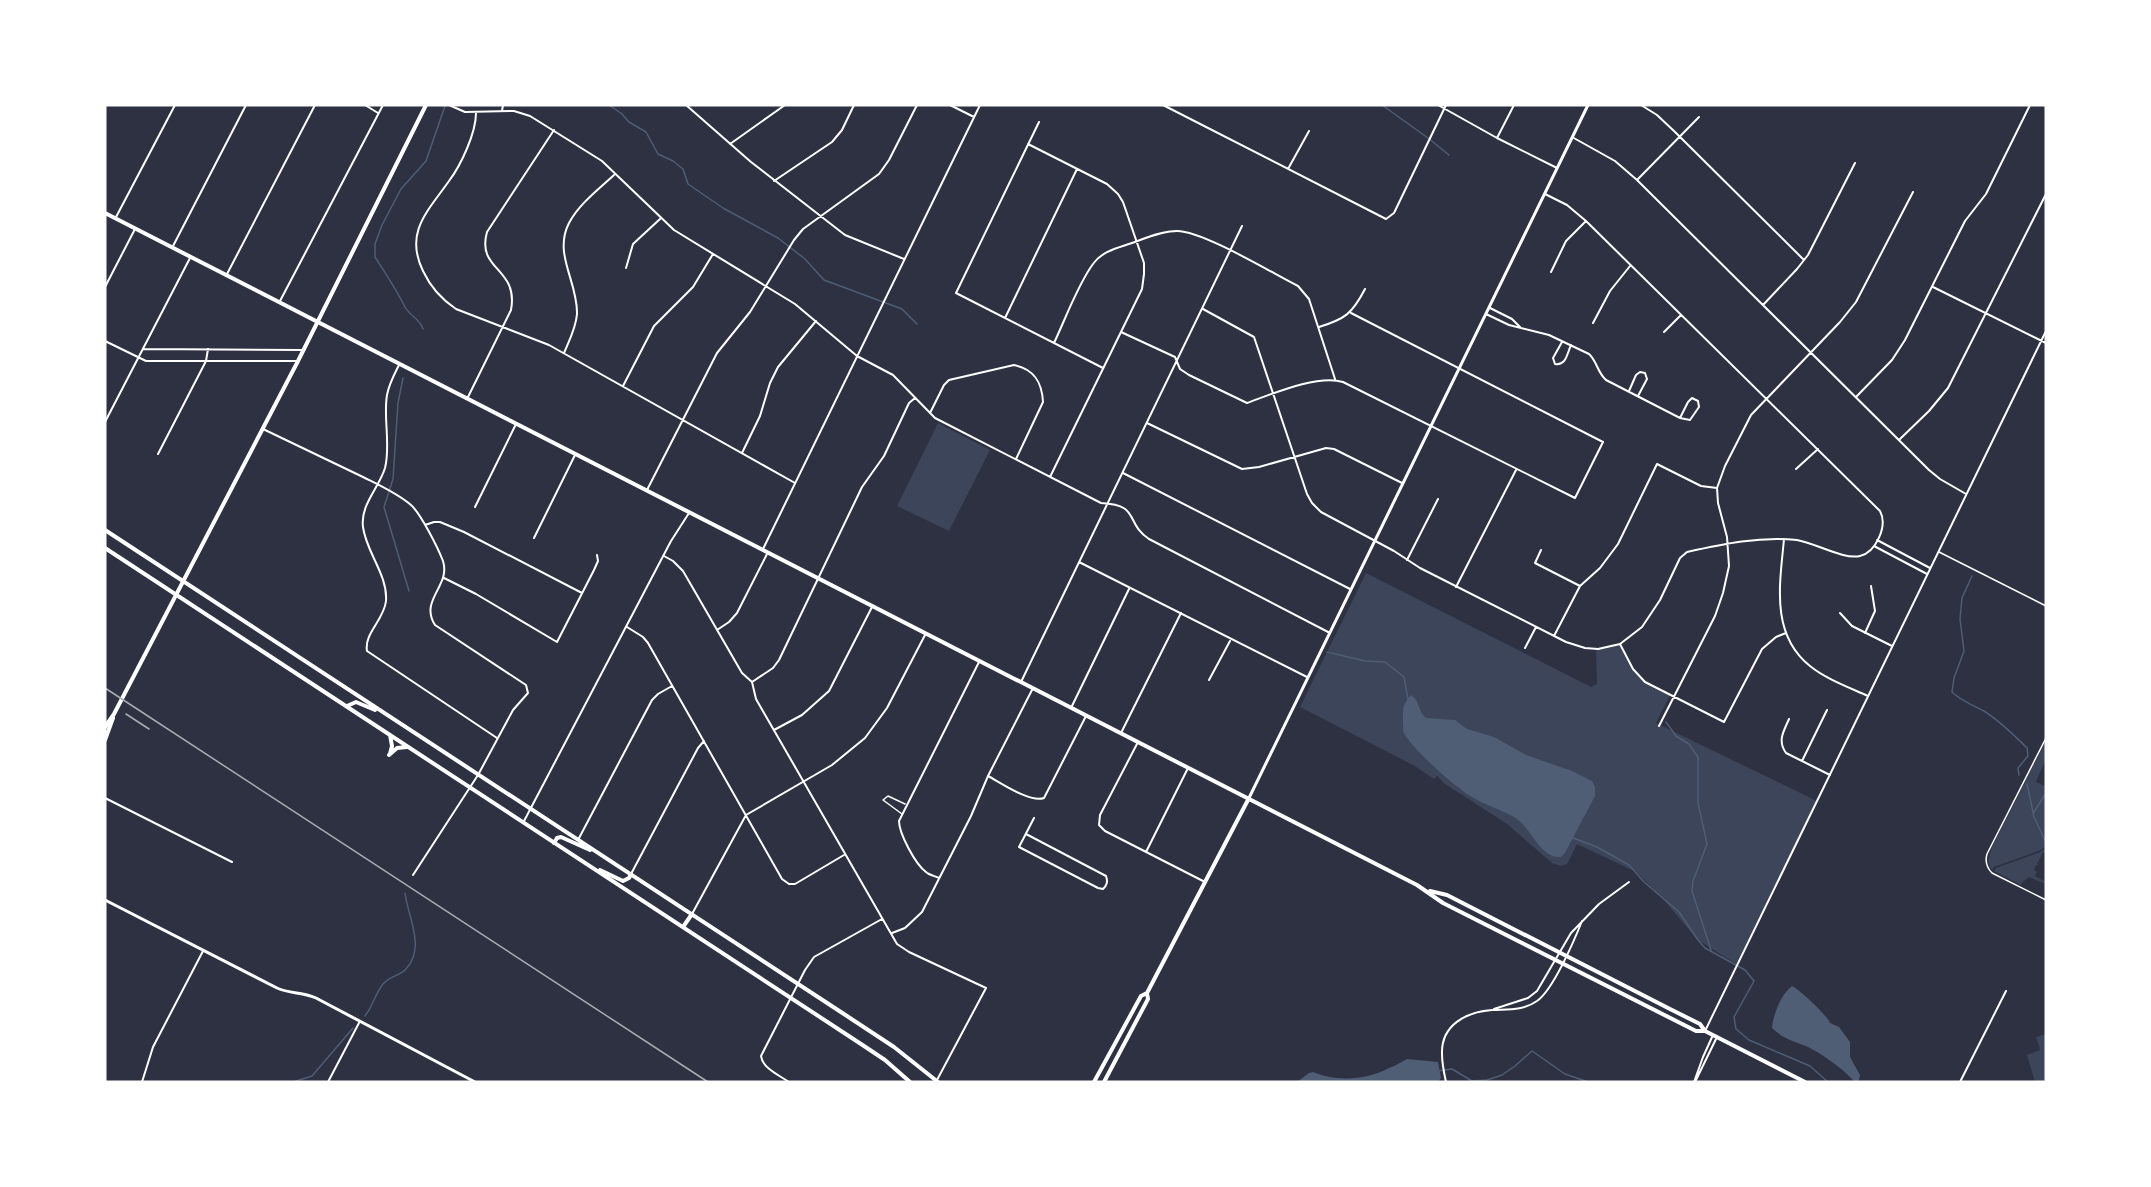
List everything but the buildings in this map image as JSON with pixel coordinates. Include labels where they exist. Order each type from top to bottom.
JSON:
[{"type":"main road","points":[[105,727],[114,714],[263,429],[426,105]]},
{"type":"main road","points":[[105,213],[1248,798],[1426,890],[1443,903],[1696,1031],[1705,1031],[1805,1082]]},
{"type":"main road","points":[[105,530],[894,1047],[937,1082]]},
{"type":"main road","points":[[105,548],[869,1049],[910,1082]]},
{"type":"main road","points":[[347,706],[356,702],[381,712]]},
{"type":"main road","points":[[105,740],[114,714]]},
{"type":"main road","points":[[390,735],[392,746],[389,754],[397,748],[408,747]]},
{"type":"main road","points":[[1094,1082],[1141,996],[1147,993],[1248,798]]},
{"type":"main road","points":[[554,843],[557,838],[561,837],[598,853]]},
{"type":"main road","points":[[594,868],[623,880],[631,874]]},
{"type":"main road","points":[[1426,890],[1447,895],[1700,1024],[1705,1031]]},
{"type":"main road","points":[[683,927],[692,915]]},
{"type":"main road","points":[[1104,1082],[1148,999],[1147,993]]},
{"type":"street","points":[[115,219],[175,105]]},
{"type":"street","points":[[172,248],[246,105]]},
{"type":"street","points":[[226,276],[315,105]]},
{"type":"street","points":[[365,105],[379,113]]},
{"type":"street","points":[[279,304],[383,105]]},
{"type":"street","points":[[449,105],[465,112],[525,113],[554,130],[592,154],[674,230],[795,304],[857,356],[893,375],[930,413],[1101,503],[1117,504],[1126,508],[1132,515],[1139,532],[1149,539],[1330,633]]},
{"type":"street","points":[[502,105],[502,111]]},
{"type":"street","points":[[687,105],[774,181],[821,217],[852,239],[904,260]]},
{"type":"street","points":[[730,144],[785,105]]},
{"type":"street","points":[[774,181],[832,142],[842,130],[854,105]]},
{"type":"street","points":[[647,490],[717,352],[750,312],[794,240],[803,229],[883,169],[917,105]]},
{"type":"street","points":[[950,105],[974,117]]},
{"type":"street","points":[[763,549],[980,105]]},
{"type":"street","points":[[1163,105],[1381,218],[1389,219],[1445,107]]},
{"type":"street","points":[[1438,105],[1557,168]]},
{"type":"street","points":[[1497,138],[1514,105]]},
{"type":"street","points":[[1248,798],[1588,105]]},
{"type":"street","points":[[1641,105],[1657,115],[1804,260]]},
{"type":"street","points":[[1856,397],[1898,352],[1965,221],[1986,194],[2030,105]]},
{"type":"street","points":[[476,113],[476,123],[456,170],[421,219],[416,241],[416,251],[428,281],[443,300],[466,315],[549,345],[795,483]]},
{"type":"street","points":[[1637,180],[1700,117]]},
{"type":"street","points":[[1038,122],[956,293],[1103,368]]},
{"type":"street","points":[[467,399],[511,310],[512,291],[509,282],[487,254],[485,246],[487,232],[554,130]]},
{"type":"street","points":[[1288,169],[1309,130]]},
{"type":"street","points":[[1572,137],[1614,161],[1637,180],[1940,479],[1966,494]]},
{"type":"street","points":[[1028,144],[1107,184],[1118,194],[1123,202],[1144,263],[1144,282],[1050,477]]},
{"type":"street","points":[[1763,305],[1804,260],[1855,163]]},
{"type":"street","points":[[1005,318],[1077,169]]},
{"type":"street","points":[[564,353],[577,314],[564,257],[566,232],[579,208],[615,174]]},
{"type":"street","points":[[1659,726],[1714,616],[1723,593],[1729,566],[1728,544],[1718,502],[1718,488],[1725,466],[1748,420],[1765,398],[1840,322],[1856,302],[1913,192]]},
{"type":"street","points":[[1203,309],[1254,337],[1294,456],[1312,503],[1321,512],[1456,586],[1554,636],[1585,648],[1598,649],[1620,644],[1632,636],[1650,617],[1677,564],[1687,552],[1752,540],[1784,539],[1801,541],[1853,557],[1863,555],[1874,546],[1883,524],[1880,511],[1586,221],[1567,205],[1544,194]]},
{"type":"street","points":[[1900,439],[1929,411],[1948,388],[2046,194]]},
{"type":"street","points":[[626,268],[633,244],[660,219]]},
{"type":"street","points":[[1551,272],[1566,241],[1586,221]]},
{"type":"street","points":[[1021,682],[1242,226]]},
{"type":"street","points":[[105,287],[135,229]]},
{"type":"street","points":[[1054,343],[1093,263],[1109,250],[1165,232],[1185,231],[1202,237],[1298,286],[1309,299],[1335,379]]},
{"type":"street","points":[[623,386],[654,326],[693,287],[713,254]]},
{"type":"street","points":[[105,422],[190,258]]},
{"type":"street","points":[[1593,323],[1610,291],[1631,266]]},
{"type":"street","points":[[1933,287],[2046,344]]},
{"type":"street","points":[[1318,327],[1338,321],[1350,313],[1365,289]]},
{"type":"street","points":[[1489,308],[1510,318],[1520,327]]},
{"type":"street","points":[[1121,332],[1175,357],[1180,369],[1189,375],[1247,403],[1312,383],[1335,379],[1356,387],[1575,498],[1603,442],[1350,313]]},
{"type":"street","points":[[1486,314],[1507,324],[1550,335],[1571,345],[1594,358],[1598,371],[1606,380],[1680,418],[1690,420],[1699,407],[1698,400],[1692,398],[1689,400],[1680,418]]},
{"type":"street","points":[[1664,332],[1681,315]]},
{"type":"street","points":[[1507,324],[1510,318]]},
{"type":"street","points":[[742,453],[760,416],[770,383],[778,367],[816,321]]},
{"type":"street","points":[[1705,1031],[2046,331]]},
{"type":"street","points":[[105,341],[146,361],[298,361]]},
{"type":"street","points":[[1562,341],[1552,358],[1555,364],[1560,365],[1564,362],[1571,345]]},
{"type":"street","points":[[142,349],[303,350]]},
{"type":"street","points":[[158,454],[206,361],[208,349]]},
{"type":"street","points":[[399,365],[387,396],[385,467],[364,511],[365,539],[384,585],[386,601],[382,615],[368,638],[367,651],[498,739]]},
{"type":"street","points":[[930,413],[944,385],[949,380],[1014,366],[1024,367],[1038,379],[1043,402],[1016,459]]},
{"type":"street","points":[[1629,392],[1636,375],[1644,372],[1647,374],[1647,379],[1638,396]]},
{"type":"street","points":[[752,682],[773,668],[779,660],[862,487],[884,456],[909,403],[915,398]]},
{"type":"street","points":[[1147,423],[1242,468],[1258,467],[1326,448],[1334,449],[1404,484]]},
{"type":"street","points":[[475,507],[516,424]]},
{"type":"street","points":[[263,429],[377,484],[413,506],[443,563],[444,578],[430,607],[430,616],[435,626],[529,689],[513,710],[478,776],[413,875]]},
{"type":"street","points":[[1796,469],[1818,449]]},
{"type":"street","points":[[534,538],[576,454]]},
{"type":"street","points":[[1554,636],[1580,586],[1600,568],[1618,544],[1657,464],[1701,486],[1718,488]]},
{"type":"street","points":[[1456,586],[1516,470]]},
{"type":"street","points":[[1123,473],[1351,590]]},
{"type":"street","points":[[1407,560],[1438,499]]},
{"type":"street","points":[[523,823],[689,512]]},
{"type":"street","points":[[425,525],[440,522],[464,532],[582,594]]},
{"type":"street","points":[[1784,539],[1779,600],[1786,633],[1796,651],[1809,665],[1823,675],[1868,696]]},
{"type":"street","points":[[1877,540],[1930,568]]},
{"type":"street","points":[[1874,546],[1927,574]]},
{"type":"street","points":[[1541,550],[1535,563],[1580,586]]},
{"type":"street","points":[[717,630],[737,613],[768,552]]},
{"type":"street","points":[[444,578],[476,594],[557,642],[598,561],[597,555]]},
{"type":"street","points":[[664,556],[683,571],[742,673],[752,682],[756,699],[897,944],[986,988],[937,1082]]},
{"type":"street","points":[[1079,562],[1308,678]]},
{"type":"street","points":[[1865,633],[1875,611],[1871,586]]},
{"type":"street","points":[[1071,708],[1129,588]]},
{"type":"street","points":[[774,730],[802,715],[829,691],[873,605]]},
{"type":"street","points":[[1121,733],[1181,613]]},
{"type":"street","points":[[1840,613],[1849,625],[1893,646]]},
{"type":"street","points":[[627,627],[648,643],[782,879],[789,884],[795,884],[845,854]]},
{"type":"street","points":[[1525,648],[1536,627]]},
{"type":"street","points":[[692,915],[747,815],[832,765],[856,746],[878,723],[926,633]]},
{"type":"street","points":[[1620,644],[1633,669],[1641,678],[1724,722],[1762,649],[1776,637],[1786,633]]},
{"type":"street","points":[[1209,681],[1231,640]]},
{"type":"street","points":[[939,878],[926,872],[915,860],[899,828],[899,821],[980,660]]},
{"type":"street","points":[[578,840],[649,706],[658,694],[672,686]]},
{"type":"street","points":[[892,933],[905,928],[922,912],[1033,688]]},
{"type":"street","points":[[1802,761],[1827,710]]},
{"type":"street","points":[[988,776],[1030,797],[1041,800],[1086,716]]},
{"type":"street","points":[[1789,719],[1781,736],[1782,748],[1786,753],[1830,775]]},
{"type":"street","points":[[631,874],[698,748],[705,741]]},
{"type":"street","points":[[1138,742],[1100,815],[1101,827],[1205,882]]},
{"type":"street","points":[[1146,852],[1188,768]]},
{"type":"street","points":[[105,798],[232,862]]},
{"type":"street","points":[[1026,834],[1106,876],[1108,880],[1106,886],[1103,889],[1098,888],[1019,847],[1034,818]]},
{"type":"street","points":[[1490,1011],[1528,998],[1537,991],[1571,933],[1599,904],[1629,882]]},
{"type":"street","points":[[105,900],[281,990],[310,994],[476,1082]]},
{"type":"street","points":[[789,1082],[766,1067],[761,1056],[790,997],[814,957],[883,918]]},
{"type":"street","points":[[1446,1082],[1442,1054],[1444,1038],[1455,1023],[1468,1015],[1528,1006],[1539,999],[1549,987],[1582,921]]},
{"type":"street","points":[[142,1082],[153,1047],[203,951]]},
{"type":"street","points":[[1542,984],[1549,987]]},
{"type":"street","points":[[1960,1082],[2006,991]]},
{"type":"street","points":[[328,1082],[360,1021]]},
{"type":"street","points":[[1695,1082],[1715,1036]]},
{"type":"lane","points":[[1938,551],[2046,606]]},
{"type":"lane","points":[[2046,738],[1987,854],[1986,862],[1992,873],[2046,900]]},
{"type":"lane","points":[[902,814],[884,803],[884,798],[888,795],[906,805]]},
{"type":"shaded area","points":[[938,423],[990,450],[949,531],[897,506]]},
{"type":"shaded area","points":[[1366,573],[1591,687],[1597,684],[1596,649],[1620,644],[1633,669],[1641,678],[1670,695],[1656,723],[1817,801],[1736,964],[1698,940],[1636,872],[1577,844],[1567,864],[1561,866],[1552,863],[1507,824],[1445,784],[1437,776],[1434,779],[1413,765],[1300,707]]},
{"type":"shaded area","points":[[1411,695],[1426,718],[1455,720],[1467,729],[1494,737],[1526,755],[1572,771],[1592,781],[1595,796],[1561,857],[1553,856],[1541,848],[1520,821],[1465,792],[1435,768],[1416,748],[1403,731],[1403,709]]},
{"type":"shaded area","points":[[2046,741],[2046,758],[2036,782],[2046,785],[2046,846],[2041,850],[1994,867],[1992,870],[1988,862],[1992,847]]},
{"type":"shaded area","points":[[2046,848],[2046,853],[2043,852],[2037,864],[2039,866],[2036,865],[2034,870],[2037,872],[2035,876],[2046,884],[2029,877],[2021,885],[1994,871],[1996,868]]},
{"type":"shaded area","points":[[1792,986],[1813,1003],[1830,1023],[1839,1027],[1850,1042],[1850,1057],[1860,1075],[1859,1080],[1856,1082],[1825,1057],[1784,1037],[1772,1028],[1778,1005]]},
{"type":"shaded area","points":[[2046,1034],[2046,1082],[2035,1082],[2027,1055],[2040,1050],[2036,1037]]},
{"type":"shaded area","points":[[1407,1059],[1438,1062],[1441,1078],[1438,1082],[1297,1082],[1313,1072],[1341,1078],[1371,1075]]},
{"type":"waterway","points":[[609,105],[629,122],[646,132],[658,154],[683,169],[688,184],[723,208],[778,238],[805,259],[824,280],[902,309],[917,324]]},
{"type":"waterway","points":[[1382,105],[1449,155]]},
{"type":"waterway","points":[[423,329],[405,307],[375,257],[375,244],[401,189],[426,161],[445,106]]},
{"type":"waterway","points":[[403,378],[398,403],[393,479],[384,507],[409,591]]},
{"type":"waterway","points":[[1972,576],[1962,598],[1960,619],[1964,651],[1954,678],[1952,692],[1996,719],[2027,748],[2028,756],[2018,768],[2019,775]]},
{"type":"waterway","points":[[1327,652],[1365,661],[1385,662],[1404,677],[1408,699]]},
{"type":"waterway","points":[[1666,722],[1676,736],[1689,744],[1698,757],[1698,803],[1707,844],[1693,881],[1692,891],[1711,950]]},
{"type":"waterway","points":[[2027,784],[2034,817],[2046,842]]},
{"type":"waterway","points":[[2034,812],[2046,793]]},
{"type":"waterway","points":[[1573,838],[1597,847],[1629,865],[1644,882],[1679,912],[1705,948],[1745,970],[1754,981],[1734,1017],[1736,1029],[1749,1040],[1810,1066],[1828,1082]]},
{"type":"waterway","points":[[365,1016],[383,984],[406,969],[415,951],[414,932],[405,893]]},
{"type":"waterway","points":[[293,1082],[312,1076],[353,1028]]},
{"type":"waterway","points":[[1438,1071],[1452,1069],[1472,1081],[1487,1080],[1502,1075],[1532,1051],[1565,1074],[1588,1082]]},
{"type":"railway","points":[[105,688],[708,1082]]},
{"type":"railway","points":[[126,714],[149,729]]}]
